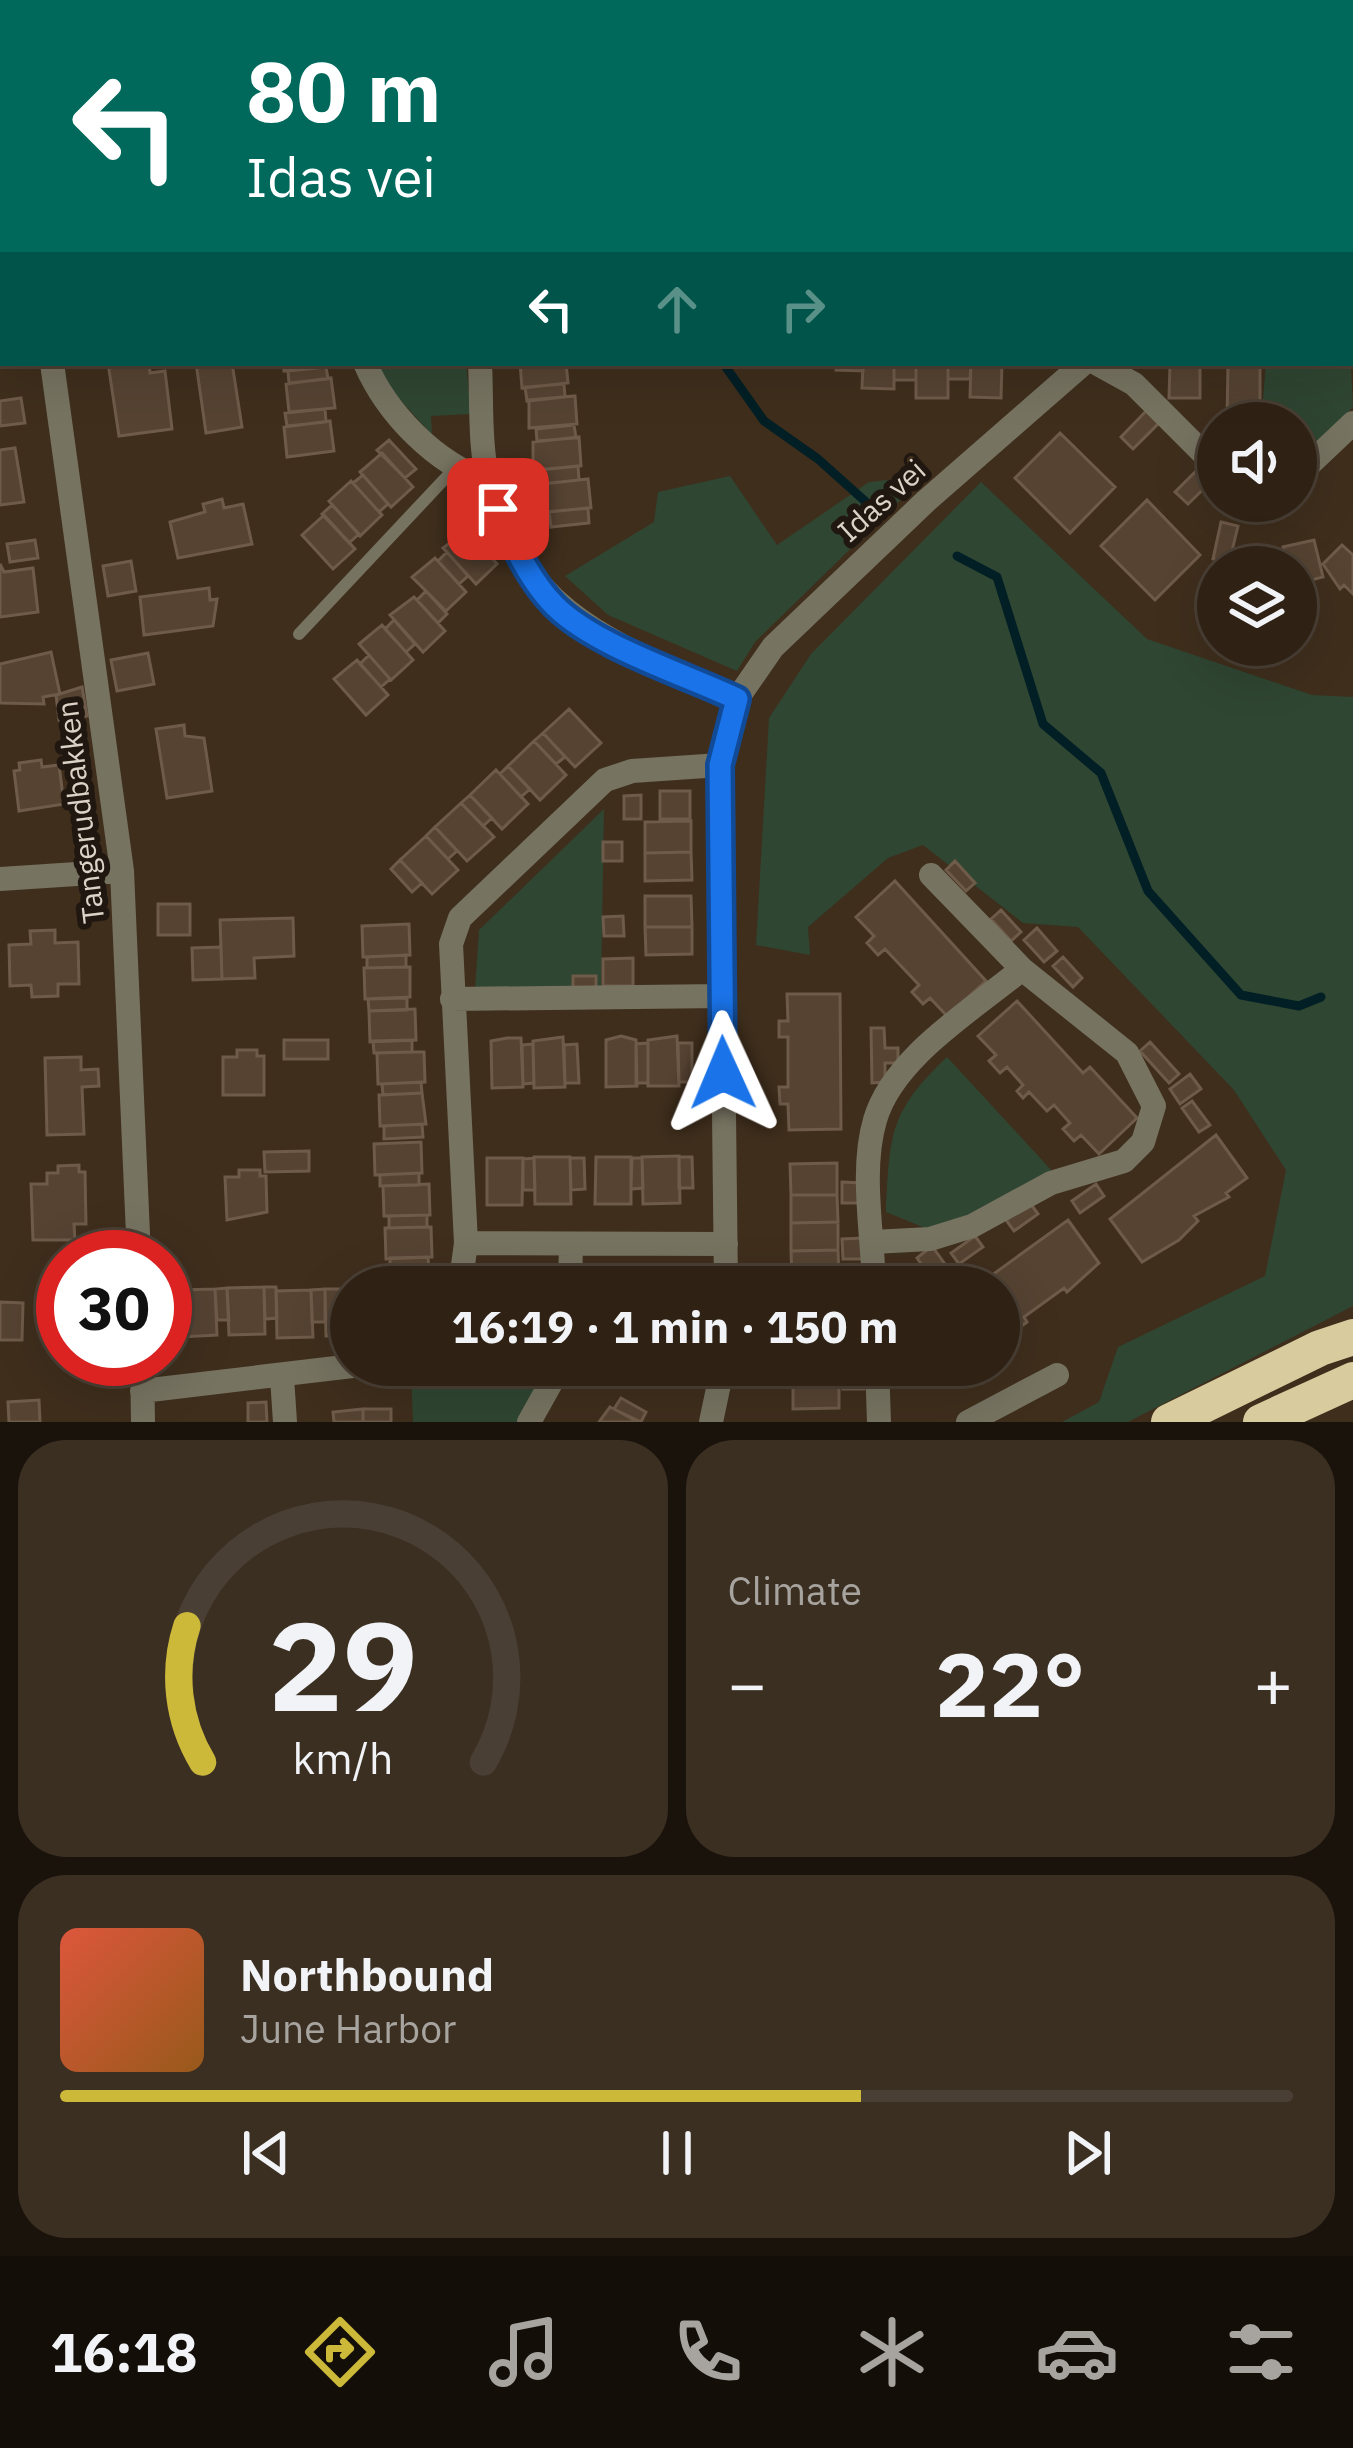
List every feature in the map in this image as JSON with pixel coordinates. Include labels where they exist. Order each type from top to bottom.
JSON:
[{"type":"highway","points":[[1169,1422],[1342,1338]]},
{"type":"highway","points":[[1261,1422],[1353,1380]]},
{"type":"street","name":"Tangerudbakken","points":[[52,366],[122,871],[138,1230]]},
{"type":"street","points":[[366,366],[376,388],[453,470],[488,482]]},
{"type":"street","points":[[480,366],[488,482],[509,537],[554,605],[597,634],[737,699]]},
{"type":"street","name":"Idas vei","points":[[726,1266],[720,765],[737,699],[773,647],[824,594],[1081,366]]},
{"type":"street","points":[[1101,366],[1134,384],[1197,447]]},
{"type":"street","points":[[1317,458],[1353,423]]},
{"type":"street","points":[[463,1266],[466,1244],[451,944],[460,918],[605,780],[632,771],[720,765]]},
{"type":"street","points":[[0,879],[122,871]]},
{"type":"street","points":[[873,1242],[930,1239],[972,1226],[1051,1183],[1124,1161],[1143,1142],[1154,1106],[1145,1080],[1127,1053],[1022,969],[931,875]]},
{"type":"street","points":[[874,1266],[870,1150],[875,1118],[893,1085],[926,1050],[1022,969]]},
{"type":"street","points":[[452,999],[722,996]]},
{"type":"street","points":[[466,1244],[726,1244]]},
{"type":"street","points":[[570,1266],[571,1244]]},
{"type":"street","points":[[142,1391],[330,1370]]},
{"type":"street","points":[[968,1422],[1057,1375]]},
{"type":"street","points":[[282,1377],[285,1422]]},
{"type":"street","points":[[142,1386],[143,1422]]},
{"type":"street","points":[[529,1422],[549,1386]]},
{"type":"street","points":[[711,1422],[719,1386]]},
{"type":"street","points":[[878,1386],[879,1422]]},
{"type":"lane","points":[[298,634],[453,470]]},
{"type":"green space","points":[[374,366],[466,366],[471,414],[431,416],[432,435]]},
{"type":"green space","points":[[1266,366],[1351,366],[1353,407],[1317,443],[1317,402],[1263,402]]},
{"type":"green space","points":[[730,476],[777,545],[869,482],[925,476],[755,642],[737,671],[608,615],[565,576],[654,522],[658,492]]},
{"type":"green space","points":[[981,482],[1147,639],[1197,656],[1197,666],[1227,666],[1312,695],[1353,697],[1353,1306],[1128,1422],[1062,1422],[1099,1402],[1118,1347],[1265,1276],[1286,1170],[1234,1090],[1078,927],[1023,923],[923,845],[888,858],[808,927],[810,955],[756,945],[769,718],[811,654]]},
{"type":"green space","points":[[604,809],[601,988],[475,989],[479,930]]},
{"type":"green space","points":[[947,1057],[1053,1172],[969,1217],[930,1230],[886,1212],[889,1163],[903,1110]]},
{"type":"green space","points":[[412,1386],[540,1386],[518,1422],[413,1422]]},
{"type":"building","points":[[108,366],[165,371],[172,429],[119,436]]},
{"type":"building","points":[[196,366],[232,366],[242,427],[206,433]]},
{"type":"building","points":[[283,366],[330,366],[284,371]]},
{"type":"building","points":[[520,366],[566,366],[568,383],[522,388]]},
{"type":"building","points":[[836,366],[863,366],[863,371],[836,370]]},
{"type":"building","points":[[863,366],[894,366],[894,389],[862,388]]},
{"type":"building","points":[[894,366],[916,366],[916,380],[894,380]]},
{"type":"building","points":[[916,366],[948,366],[948,398],[916,398]]},
{"type":"building","points":[[948,366],[971,366],[970,379],[948,379]]},
{"type":"building","points":[[971,366],[1002,366],[1001,398],[970,397]]},
{"type":"building","points":[[1170,366],[1200,366],[1200,398],[1169,398]]},
{"type":"building","points":[[1228,366],[1260,366],[1260,402],[1227,402]]},
{"type":"building","points":[[326,367],[328,379],[289,383],[288,371]]},
{"type":"building","points":[[331,378],[335,408],[289,412],[286,384]]},
{"type":"building","points":[[564,384],[565,397],[527,401],[525,387]]},
{"type":"building","points":[[575,396],[577,424],[529,428],[529,400]]},
{"type":"building","points":[[21,398],[25,423],[0,426],[0,401]]},
{"type":"building","points":[[325,409],[326,422],[287,426],[285,413]]},
{"type":"building","points":[[1147,410],[1160,422],[1133,449],[1121,437]]},
{"type":"building","points":[[330,421],[334,451],[287,457],[284,427]]},
{"type":"building","points":[[574,425],[576,438],[537,441],[536,429]]},
{"type":"building","points":[[1060,433],[1115,487],[1070,533],[1015,478]]},
{"type":"building","points":[[579,437],[581,466],[533,470],[533,442]]},
{"type":"building","points":[[389,440],[416,469],[405,478],[377,450]]},
{"type":"building","points":[[15,448],[24,502],[0,505],[0,450]]},
{"type":"building","points":[[382,453],[413,487],[391,507],[360,472]]},
{"type":"building","points":[[578,466],[579,480],[541,484],[540,470]]},
{"type":"building","points":[[1197,470],[1197,495],[1188,504],[1175,492]]},
{"type":"building","points":[[363,475],[388,504],[379,512],[353,483]]},
{"type":"building","points":[[588,479],[591,508],[545,512],[543,484]]},
{"type":"building","points":[[351,481],[382,515],[360,536],[329,501]]},
{"type":"building","points":[[222,499],[224,508],[243,504],[252,544],[178,558],[170,522],[205,512],[203,504]]},
{"type":"building","points":[[1147,500],[1197,552],[1197,558],[1155,600],[1101,546]]},
{"type":"building","points":[[332,505],[359,534],[349,543],[322,514]]},
{"type":"building","points":[[588,508],[589,523],[551,527],[549,512]]},
{"type":"building","points":[[324,515],[355,549],[333,569],[302,535]]},
{"type":"building","points":[[1221,522],[1238,526],[1233,546],[1216,546]]},
{"type":"building","points":[[480,523],[501,546],[490,556],[469,532]]},
{"type":"building","points":[[467,530],[497,564],[476,584],[443,548]]},
{"type":"building","points":[[35,540],[38,558],[10,562],[7,544]]},
{"type":"building","points":[[1342,545],[1353,555],[1353,594],[1344,585],[1340,589],[1323,564]]},
{"type":"building","points":[[447,552],[468,576],[459,584],[438,561]]},
{"type":"building","points":[[435,558],[466,592],[446,611],[412,577]]},
{"type":"building","points":[[131,561],[136,591],[108,596],[103,566]]},
{"type":"building","points":[[0,564],[4,572],[33,568],[38,612],[0,617]]},
{"type":"building","points":[[209,588],[210,600],[217,599],[213,626],[144,635],[140,597]]},
{"type":"building","points":[[426,591],[447,614],[438,623],[417,600]]},
{"type":"building","points":[[414,597],[445,631],[423,652],[390,615]]},
{"type":"building","points":[[394,620],[415,644],[406,652],[385,629]]},
{"type":"building","points":[[382,625],[413,660],[391,680],[359,644]]},
{"type":"building","points":[[51,652],[60,694],[43,697],[44,704],[0,703],[0,664]]},
{"type":"building","points":[[148,653],[154,684],[117,691],[111,660]]},
{"type":"building","points":[[369,655],[390,679],[381,687],[360,664]]},
{"type":"building","points":[[357,660],[388,695],[366,715],[334,679]]},
{"type":"building","points":[[82,687],[87,716],[59,720],[56,695]]},
{"type":"building","points":[[569,709],[601,743],[575,767],[543,733]]},
{"type":"building","points":[[184,725],[185,736],[204,738],[212,791],[167,798],[156,729]]},
{"type":"building","points":[[543,733],[565,757],[556,764],[534,741]]},
{"type":"building","points":[[534,741],[566,775],[540,800],[508,766]]},
{"type":"building","points":[[41,760],[42,767],[59,765],[64,804],[19,811],[14,771],[20,770],[19,763]]},
{"type":"building","points":[[508,766],[530,789],[521,797],[500,774]]},
{"type":"building","points":[[496,770],[528,804],[502,829],[470,795]]},
{"type":"building","points":[[660,791],[690,791],[690,819],[660,819]]},
{"type":"building","points":[[470,795],[492,818],[483,826],[461,803]]},
{"type":"building","points":[[641,795],[641,819],[624,819],[624,796]]},
{"type":"building","points":[[461,803],[494,837],[467,861],[435,827]]},
{"type":"building","points":[[691,821],[691,852],[645,853],[645,822]]},
{"type":"building","points":[[435,827],[457,851],[448,859],[426,836]]},
{"type":"building","points":[[426,836],[458,870],[432,894],[400,860]]},
{"type":"building","points":[[603,842],[622,842],[622,861],[603,861]]},
{"type":"building","points":[[691,852],[692,880],[645,881],[645,853]]},
{"type":"building","points":[[400,860],[422,883],[412,892],[391,869]]},
{"type":"building","points":[[955,861],[975,883],[966,891],[946,870]]},
{"type":"building","points":[[895,881],[986,981],[947,1016],[930,998],[923,1004],[912,992],[919,985],[885,949],[878,955],[867,943],[874,936],[856,917]]},
{"type":"building","points":[[645,896],[691,896],[692,927],[645,927]]},
{"type":"building","points":[[158,904],[190,904],[190,935],[158,935]]},
{"type":"building","points":[[1001,910],[1021,932],[1011,941],[991,919]]},
{"type":"building","points":[[623,916],[624,936],[604,936],[603,917]]},
{"type":"building","points":[[293,918],[294,956],[254,958],[255,978],[222,979],[220,920]]},
{"type":"building","points":[[409,924],[410,955],[363,957],[362,926]]},
{"type":"building","points":[[645,927],[692,927],[692,954],[646,955]]},
{"type":"building","points":[[1037,928],[1057,951],[1044,962],[1024,940]]},
{"type":"building","points":[[55,930],[55,943],[78,942],[79,984],[58,984],[58,996],[32,997],[31,985],[10,986],[9,945],[31,944],[30,931]]},
{"type":"building","points":[[221,947],[222,979],[193,980],[192,948]]},
{"type":"building","points":[[406,955],[406,967],[367,968],[367,957]]},
{"type":"building","points":[[1063,957],[1082,978],[1073,987],[1053,966]]},
{"type":"building","points":[[633,958],[633,986],[603,986],[603,959]]},
{"type":"building","points":[[410,967],[410,997],[365,999],[364,968]]},
{"type":"building","points":[[573,976],[596,976],[596,994],[573,994]]},
{"type":"building","points":[[787,994],[840,994],[841,1129],[789,1130],[788,1104],[780,1104],[779,1087],[788,1087],[788,1037],[779,1037],[779,1021],[788,1021]]},
{"type":"building","points":[[407,998],[407,1010],[369,1011],[368,999]]},
{"type":"building","points":[[1017,1001],[1083,1073],[1090,1067],[1137,1118],[1099,1154],[1081,1135],[1074,1141],[1063,1129],[1070,1123],[1054,1105],[1047,1111],[1029,1092],[1023,1098],[1017,1091],[1023,1085],[1007,1067],[1000,1073],[989,1061],[996,1055],[978,1036]]},
{"type":"building","points":[[415,1009],[416,1040],[370,1042],[369,1011]]},
{"type":"building","points":[[871,1028],[884,1028],[885,1048],[898,1048],[898,1063],[885,1063],[885,1082],[872,1083]]},
{"type":"building","points":[[621,1036],[636,1040],[637,1086],[606,1087],[606,1040]]},
{"type":"building","points":[[677,1036],[679,1086],[648,1086],[648,1040]]},
{"type":"building","points":[[563,1037],[565,1087],[534,1088],[533,1041]]},
{"type":"building","points":[[521,1038],[523,1087],[492,1088],[491,1041]]},
{"type":"building","points":[[284,1040],[328,1040],[328,1059],[284,1059]]},
{"type":"building","points":[[412,1040],[412,1052],[374,1053],[373,1041]]},
{"type":"building","points":[[1150,1042],[1179,1074],[1169,1083],[1140,1051]]},
{"type":"building","points":[[648,1043],[648,1083],[636,1083],[636,1044]]},
{"type":"building","points":[[678,1043],[692,1043],[692,1082],[679,1082]]},
{"type":"building","points":[[533,1044],[534,1083],[523,1084],[522,1045]]},
{"type":"building","points":[[577,1044],[579,1083],[565,1083],[564,1045]]},
{"type":"building","points":[[237,1050],[257,1050],[257,1056],[264,1056],[264,1095],[223,1095],[223,1057],[237,1057]]},
{"type":"building","points":[[424,1052],[425,1082],[378,1084],[377,1053]]},
{"type":"building","points":[[81,1057],[81,1070],[98,1069],[99,1086],[82,1087],[84,1134],[47,1135],[45,1058]]},
{"type":"building","points":[[1190,1074],[1201,1089],[1180,1104],[1170,1089]]},
{"type":"building","points":[[421,1082],[422,1093],[383,1095],[382,1084]]},
{"type":"building","points":[[422,1093],[426,1124],[380,1126],[379,1095]]},
{"type":"building","points":[[1192,1101],[1210,1125],[1199,1132],[1182,1108]]},
{"type":"building","points":[[422,1124],[423,1137],[384,1139],[384,1126]]},
{"type":"building","points":[[1216,1135],[1247,1178],[1226,1193],[1229,1197],[1194,1216],[1198,1221],[1179,1240],[1142,1262],[1110,1219]]},
{"type":"building","points":[[421,1142],[422,1173],[375,1175],[374,1144]]},
{"type":"building","points":[[309,1151],[309,1171],[265,1172],[264,1152]]},
{"type":"building","points":[[679,1156],[680,1203],[643,1204],[642,1157]]},
{"type":"building","points":[[534,1157],[570,1157],[571,1204],[535,1204]]},
{"type":"building","points":[[596,1157],[631,1157],[631,1204],[595,1204]]},
{"type":"building","points":[[679,1157],[692,1157],[693,1188],[679,1188]]},
{"type":"building","points":[[487,1158],[523,1158],[522,1205],[487,1205]]},
{"type":"building","points":[[534,1158],[535,1190],[523,1190],[523,1159]]},
{"type":"building","points":[[570,1158],[584,1158],[585,1189],[571,1190]]},
{"type":"building","points":[[632,1158],[642,1158],[643,1188],[631,1189]]},
{"type":"building","points":[[837,1163],[837,1195],[791,1195],[790,1164]]},
{"type":"building","points":[[79,1165],[79,1172],[85,1172],[86,1224],[74,1224],[74,1230],[36,1230],[33,1240],[31,1184],[47,1184],[47,1173],[58,1173],[58,1166]]},
{"type":"building","points":[[239,1170],[260,1170],[260,1176],[266,1176],[267,1212],[227,1220],[225,1177],[239,1177]]},
{"type":"building","points":[[419,1173],[419,1185],[380,1186],[380,1175]]},
{"type":"building","points":[[842,1182],[862,1183],[862,1203],[842,1203]]},
{"type":"building","points":[[429,1184],[430,1215],[384,1216],[383,1186]]},
{"type":"building","points":[[1096,1184],[1104,1196],[1080,1213],[1072,1201]]},
{"type":"building","points":[[791,1195],[837,1195],[838,1222],[791,1223]]},
{"type":"building","points":[[1030,1203],[1038,1214],[1014,1231],[1006,1220]]},
{"type":"building","points":[[427,1215],[427,1227],[389,1228],[389,1216]]},
{"type":"building","points":[[1068,1220],[1099,1263],[1067,1292],[1064,1288],[1024,1317],[1027,1322],[1020,1327],[1020,1266],[1005,1266]]},
{"type":"building","points":[[838,1222],[838,1250],[791,1251],[791,1223]]},
{"type":"building","points":[[431,1227],[432,1257],[386,1259],[385,1228]]},
{"type":"building","points":[[975,1236],[983,1247],[959,1264],[951,1253]]},
{"type":"building","points":[[862,1238],[863,1259],[843,1259],[842,1239]]},
{"type":"building","points":[[932,1246],[946,1266],[923,1266],[917,1258]]},
{"type":"building","points":[[838,1250],[839,1266],[792,1266],[791,1251]]},
{"type":"building","points":[[428,1257],[429,1266],[390,1266],[390,1258]]},
{"type":"building","points":[[264,1287],[265,1334],[229,1335],[227,1288]]},
{"type":"building","points":[[264,1287],[276,1287],[277,1318],[265,1319]]},
{"type":"building","points":[[227,1288],[229,1320],[217,1320],[215,1289]]},
{"type":"building","points":[[215,1289],[217,1335],[192,1336],[192,1290]]},
{"type":"building","points":[[325,1289],[325,1322],[312,1322],[311,1290]]},
{"type":"building","points":[[325,1289],[330,1289],[330,1336],[326,1336]]},
{"type":"building","points":[[311,1290],[313,1337],[277,1338],[276,1291]]},
{"type":"building","points":[[0,1302],[23,1303],[22,1340],[0,1340]]},
{"type":"building","points":[[793,1386],[839,1386],[839,1408],[793,1409]]},
{"type":"building","points":[[621,1398],[646,1412],[641,1422],[614,1409]]},
{"type":"building","points":[[39,1400],[40,1422],[9,1422],[8,1402]]},
{"type":"building","points":[[266,1402],[267,1422],[248,1422],[248,1403]]},
{"type":"building","points":[[610,1407],[614,1409],[638,1422],[599,1422]]},
{"type":"building","points":[[363,1409],[391,1409],[391,1422],[363,1422]]},
{"type":"building","points":[[363,1409],[363,1422],[334,1422],[333,1412]]},
{"type":"waterway","points":[[725,366],[764,421],[818,459],[875,510]]},
{"type":"waterway","points":[[957,556],[997,577],[1043,724],[1101,773],[1148,891],[1241,995],[1299,1006],[1321,997]]},
{"type":"route","points":[[498,509],[509,537],[554,605],[597,634],[737,699],[720,765],[723,1073]]}]
